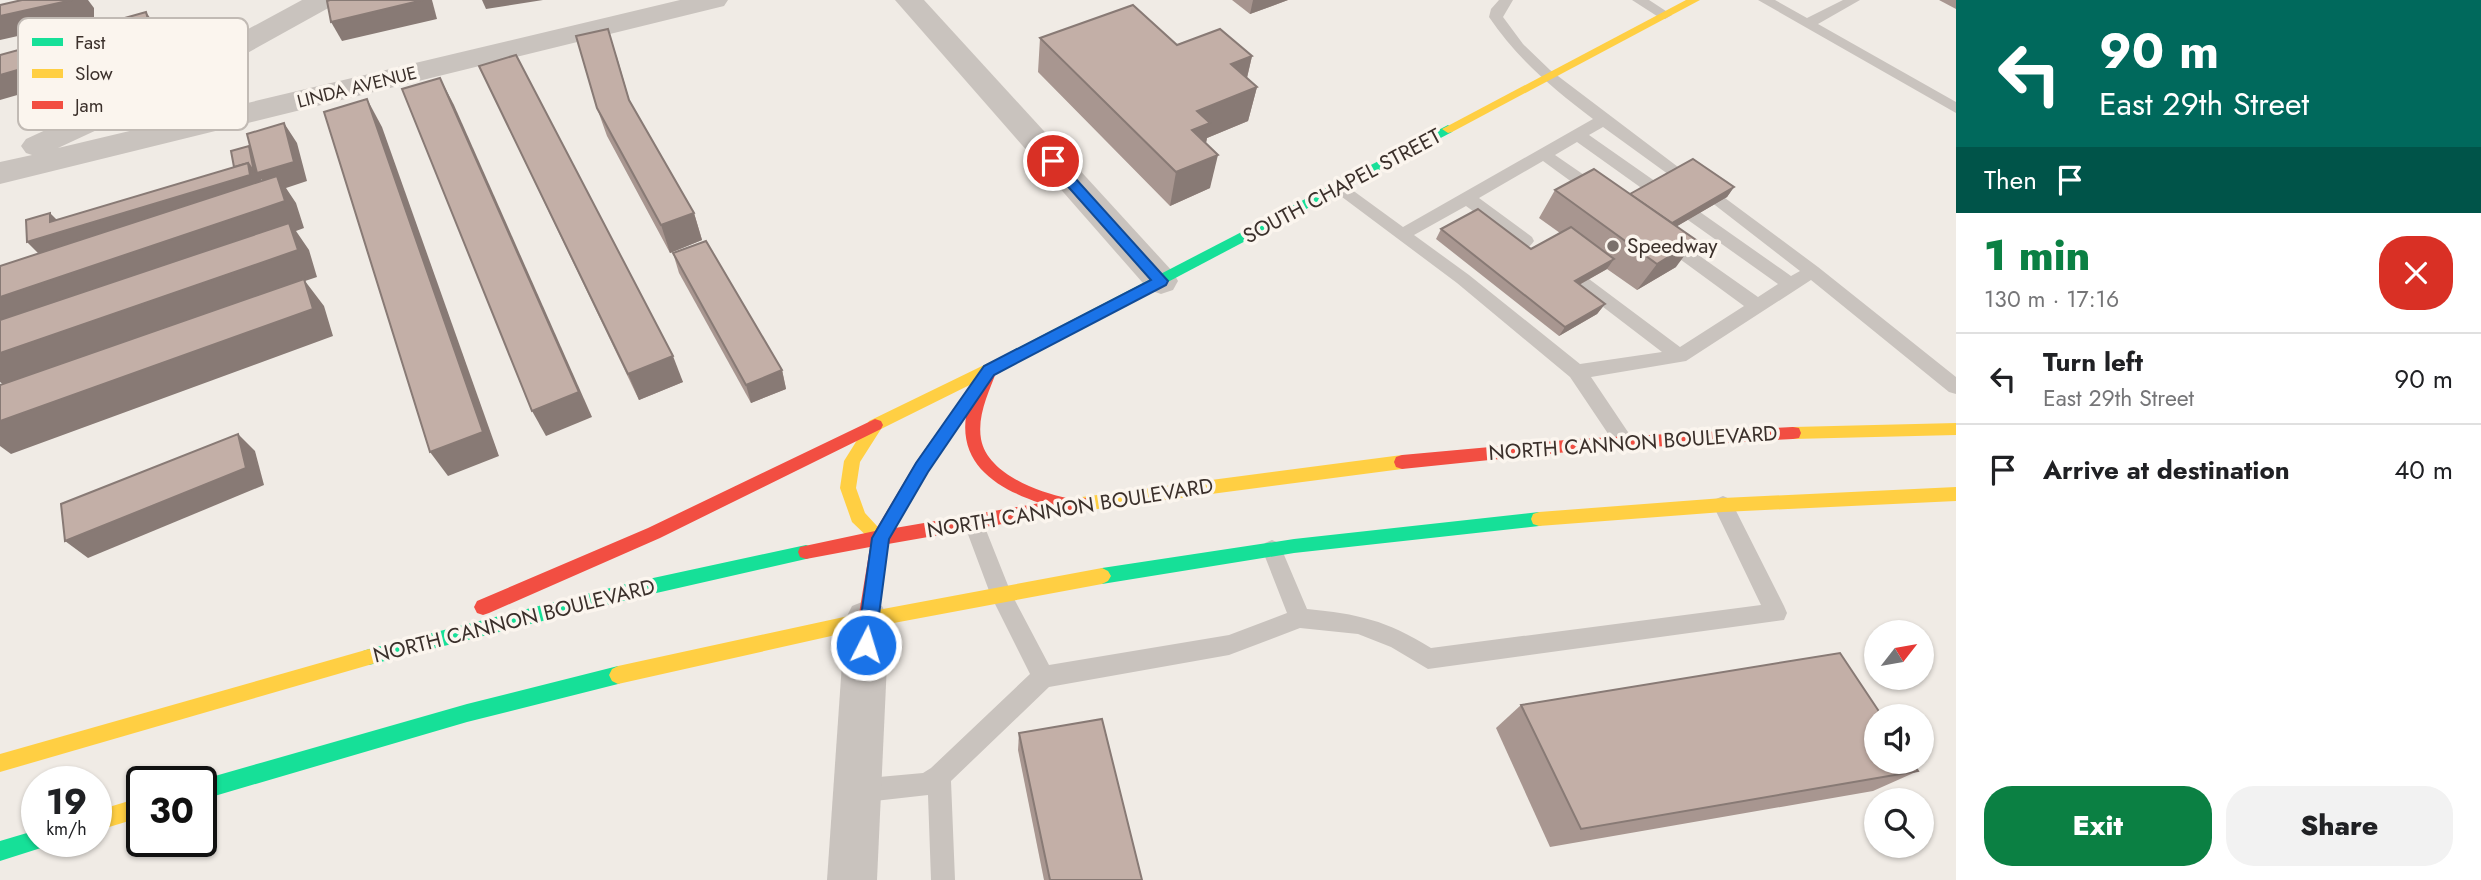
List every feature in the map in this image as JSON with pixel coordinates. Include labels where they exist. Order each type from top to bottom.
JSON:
[{"type":"main road","name":"SOUTH CHAPEL STREET","points":[[349,662],[631,544],[774,477],[1161,281],[1693,0]]},
{"type":"main road","name":"SOUTH CHAPEL STREET","points":[[867,620],[880,538],[922,467],[989,370]]},
{"type":"main road","points":[[989,370],[975,410],[972,433],[977,458],[1003,481],[1068,506]]},
{"type":"main road","points":[[875,425],[852,461],[848,488],[859,517],[880,538]]},
{"type":"main road","name":"NORTH CANNON BOULEVARD","points":[[0,763],[349,662],[500,622],[880,538],[973,521],[1333,471],[1624,441],[1766,433],[1956,429]]},
{"type":"main road","points":[[217,785],[467,713],[624,673],[867,620],[1117,573],[1272,549],[1558,517],[1723,505],[1956,494]]},
{"type":"main road","points":[[0,851],[21,845]]},
{"type":"street","points":[[248,40],[321,0]]},
{"type":"street","name":"LINDA AVENUE","points":[[248,113],[714,0]]},
{"type":"street","points":[[909,0],[1161,281]]},
{"type":"street","points":[[0,162],[70,130]]},
{"type":"street","name":"LINDA AVENUE","points":[[0,173],[177,130]]},
{"type":"street","points":[[852,880],[867,620]]},
{"type":"lane","points":[[1506,0],[1498,9],[1496,17],[1547,77],[1678,173]]},
{"type":"lane","points":[[1639,0],[1665,15]]},
{"type":"lane","points":[[1765,0],[1956,108]]},
{"type":"lane","points":[[1807,24],[1853,0]]},
{"type":"lane","points":[[1402,234],[1604,120]]},
{"type":"lane","points":[[1577,134],[1653,187]]},
{"type":"lane","points":[[1542,153],[1607,199]]},
{"type":"lane","points":[[1338,188],[1402,234],[1469,274],[1515,311],[1577,372],[1624,441]]},
{"type":"lane","points":[[1466,197],[1525,247]]},
{"type":"lane","points":[[1719,202],[1812,271],[1956,387]]},
{"type":"lane","points":[[1694,216],[1790,284]]},
{"type":"lane","points":[[1660,236],[1757,306]]},
{"type":"lane","points":[[1577,372],[1680,356],[1812,271]]},
{"type":"lane","points":[[1583,283],[1680,356]]},
{"type":"lane","points":[[857,791],[926,784],[939,776],[1042,677],[1229,645],[1300,618],[1358,624],[1399,640],[1428,659],[1776,613],[1723,505]]},
{"type":"lane","points":[[973,521],[1002,596],[1042,677]]},
{"type":"lane","points":[[1272,549],[1300,618]]},
{"type":"lane","points":[[939,776],[943,880]]},
{"type":"building","points":[[22,0],[72,0],[0,16],[0,5]]},
{"type":"building","points":[[423,0],[331,22],[327,1]]},
{"type":"building","points":[[1133,5],[1177,45],[1220,29],[1252,56],[1231,64],[1257,87],[1197,111],[1210,123],[1192,130],[1218,155],[1176,172],[1040,38]]},
{"type":"building","points":[[146,12],[148,18],[125,18]]},
{"type":"building","points":[[608,29],[629,100],[694,213],[661,225],[597,108],[576,36]]},
{"type":"building","points":[[18,50],[18,70],[0,75],[0,55]]},
{"type":"building","points":[[516,55],[673,356],[628,374],[479,66]]},
{"type":"building","points":[[440,78],[579,392],[532,411],[402,89]]},
{"type":"building","points":[[367,99],[483,432],[430,452],[324,112]]},
{"type":"building","points":[[284,123],[294,162],[257,173],[247,134]]},
{"type":"building","points":[[249,146],[254,172],[248,163],[234,167],[231,151]]},
{"type":"building","points":[[1693,159],[1734,187],[1672,223],[1630,194]]},
{"type":"building","points":[[248,163],[250,175],[27,242],[26,220],[50,213],[50,222]]},
{"type":"building","points":[[1594,169],[1696,240],[1657,264],[1555,190]]},
{"type":"building","points":[[277,176],[285,201],[0,297],[0,266]]},
{"type":"building","points":[[1478,209],[1531,249],[1571,227],[1614,259],[1575,281],[1605,304],[1565,327],[1441,229]]},
{"type":"building","points":[[289,223],[298,250],[0,353],[0,320]]},
{"type":"building","points":[[706,241],[782,370],[746,385],[673,253]]},
{"type":"building","points":[[304,279],[313,309],[0,421],[0,385]]},
{"type":"building","points":[[238,434],[246,468],[65,541],[61,504]]},
{"type":"building","points":[[1840,653],[1874,704],[1864,704],[1864,774],[1901,774],[1581,829],[1521,705]]},
{"type":"building","points":[[1102,719],[1142,880],[1050,880],[1019,733]]},
{"type":"traffic: fast","points":[[1015,356],[1448,129]]},
{"type":"traffic: fast","points":[[1102,576],[1294,546],[1539,519]]},
{"type":"traffic: fast","points":[[369,657],[630,591],[806,552]]},
{"type":"traffic: fast","points":[[217,785],[467,713],[618,675]]},
{"type":"traffic: fast","points":[[0,851],[21,845]]},
{"type":"traffic: slow","points":[[1448,129],[1694,0]]},
{"type":"traffic: slow","points":[[880,538],[858,517],[848,488],[852,461],[875,425],[1015,356]]},
{"type":"traffic: slow","points":[[1793,433],[1956,429]]},
{"type":"traffic: slow","points":[[1082,504],[1402,462]]},
{"type":"traffic: slow","points":[[1539,519],[1723,505],[1956,494]]},
{"type":"traffic: slow","points":[[618,675],[867,620],[1102,576]]},
{"type":"traffic: slow","points":[[0,763],[369,657]]},
{"type":"traffic: slow","points":[[112,816],[126,812]]},
{"type":"traffic: jam","points":[[989,370],[973,421],[973,439],[978,455],[1000,478],[1063,504]]},
{"type":"traffic: jam","points":[[867,620],[880,538],[922,467],[984,378]]},
{"type":"traffic: jam","points":[[483,607],[654,533],[875,425]]},
{"type":"traffic: jam","points":[[1402,462],[1577,445],[1793,433]]},
{"type":"traffic: jam","points":[[806,552],[941,526],[1082,504]]},
{"type":"place","name":"Speedway","points":[[1613,246]]},
{"type":"route","points":[[866,645],[867,620],[880,538],[922,467],[989,370],[1161,281],[1053,161]]}]
